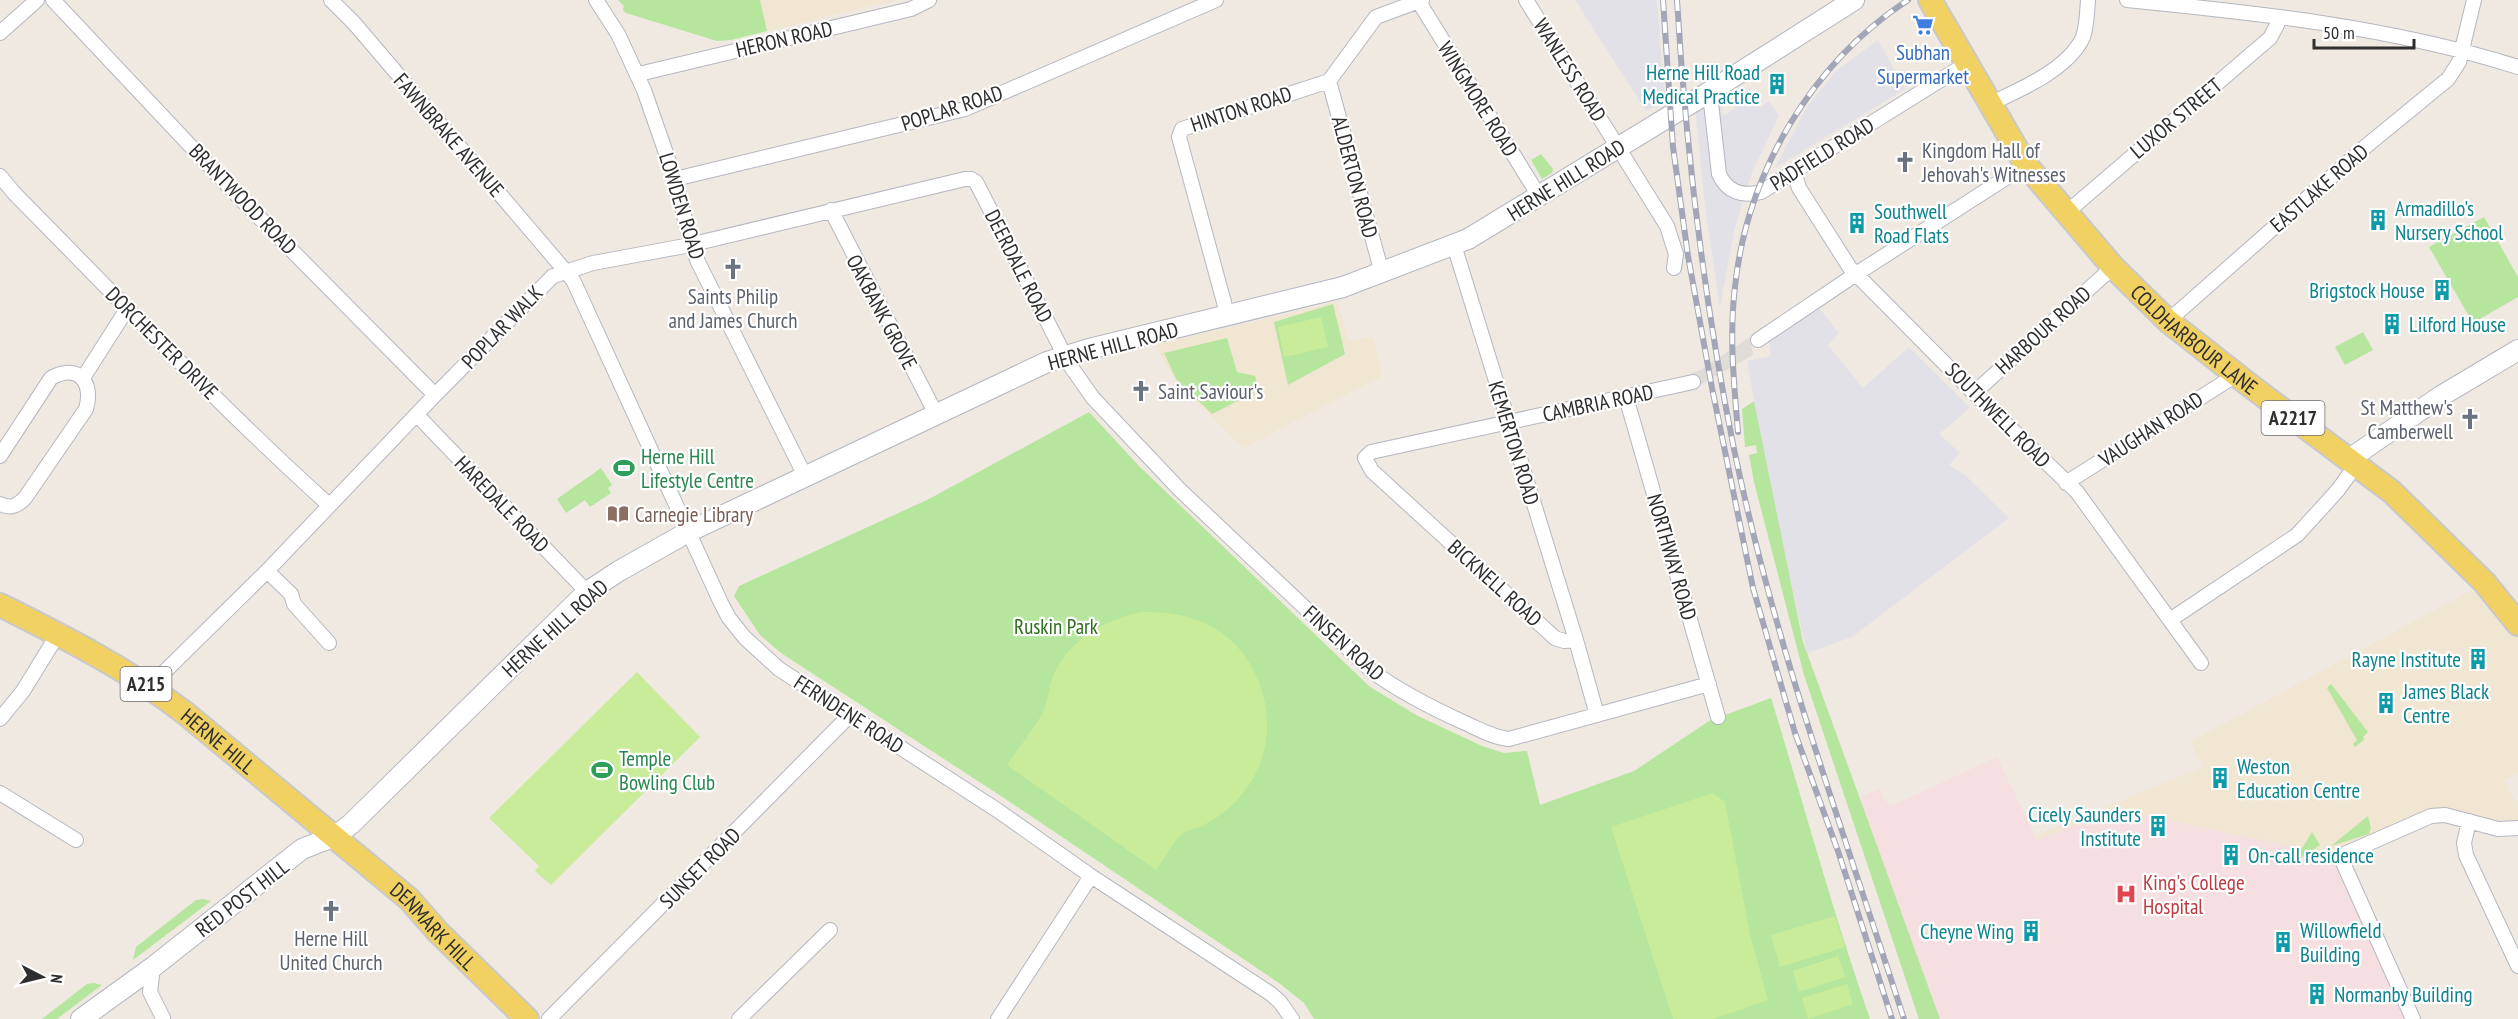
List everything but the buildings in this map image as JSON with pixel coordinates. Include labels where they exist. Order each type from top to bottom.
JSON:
[{"type":"main road","name":"COLDHARBOUR LANE","points":[[1930,0],[2026,165],[2113,267],[2168,321],[2392,492],[2497,595],[2518,624]]},
{"type":"main road","name":"HERNE HILL","points":[[0,605],[58,634],[150,686],[335,836]]},
{"type":"main road","name":"DENMARK HILL","points":[[335,836],[409,899],[438,932],[526,1019]]},
{"type":"street","points":[[0,33],[37,0]]},
{"type":"street","name":"BRANTWOOD ROAD","points":[[53,0],[231,189],[435,395]]},
{"type":"street","name":"FAWNBRAKE AVENUE","points":[[331,0],[354,23],[566,272]]},
{"type":"street","name":"LOWDEN ROAD","points":[[596,0],[618,34],[639,76],[675,180],[691,244],[805,476]]},
{"type":"street","name":"HERON ROAD","points":[[639,76],[643,73],[911,9],[929,0]]},
{"type":"street","name":"POPLAR ROAD","points":[[675,180],[965,109],[1216,0]]},
{"type":"street","name":"WANLESS ROAD","points":[[1526,0],[1667,226],[1676,254],[1674,268]]},
{"type":"street","name":"HERNE HILL ROAD","points":[[335,836],[386,792],[587,592],[688,532],[1065,355],[1342,287],[1454,245],[1483,231],[1854,0]]},
{"type":"street","points":[[1989,104],[2036,82],[2074,49],[2084,33],[2088,0]]},
{"type":"street","points":[[2127,0],[2278,17],[2360,30],[2462,51],[2518,67]]},
{"type":"street","name":"EASTLAKE ROAD","points":[[2168,321],[2365,147],[2448,79],[2457,67],[2474,0]]},
{"type":"street","points":[[1329,81],[1376,17],[1421,1]]},
{"type":"street","name":"WINGMORE ROAD","points":[[1421,1],[1539,196]]},
{"type":"street","name":"LUXOR STREET","points":[[2066,213],[2270,38],[2277,25],[2278,17]]},
{"type":"street","name":"PADFIELD ROAD","points":[[1706,94],[1711,103],[1719,174],[1724,185],[1732,191],[1751,195],[1761,192],[1966,64]]},
{"type":"street","name":"ALDERTON ROAD","points":[[1329,81],[1382,273]]},
{"type":"street","name":"HINTON ROAD","points":[[1228,316],[1180,134],[1185,126],[1329,81]]},
{"type":"street","points":[[1758,340],[2026,165]]},
{"type":"street","name":"SOUTHWELL ROAD","points":[[1794,171],[1799,188],[1856,274],[1974,393],[2077,492],[2201,663]]},
{"type":"street","name":"DORCHESTER DRIVE","points":[[0,176],[127,309],[262,443],[329,505]]},
{"type":"street","name":"POPLAR WALK","points":[[150,686],[267,571],[435,395],[553,276],[593,263],[691,244],[972,179]]},
{"type":"street","name":"DEERDALE ROAD","points":[[972,179],[976,182],[1065,355]]},
{"type":"street","name":"OAKBANK GROVE","points":[[831,210],[936,414]]},
{"type":"street","name":"KEMERTON ROAD","points":[[1454,245],[1576,640]]},
{"type":"street","name":"HARBOUR ROAD","points":[[1974,393],[2113,267]]},
{"type":"street","name":"FERNDENE ROAD","points":[[566,272],[573,279],[725,610],[745,638],[779,669],[997,810],[1091,876],[1270,994],[1280,1002],[1292,1019]]},
{"type":"street","points":[[82,378],[127,309]]},
{"type":"street","points":[[2170,620],[2297,535],[2338,490],[2352,463],[2432,402],[2518,350]]},
{"type":"street","name":"FINSEN ROAD","points":[[1065,355],[1093,398],[1180,490],[1373,672],[1411,698],[1504,739],[1516,738],[1709,684]]},
{"type":"street","points":[[0,456],[51,378],[62,372],[72,373],[82,378],[89,386],[86,409],[25,498],[17,506],[7,507],[0,504]]},
{"type":"street","name":"VAUGHAN ROAD","points":[[2066,483],[2236,375]]},
{"type":"street","name":"CAMBRIA ROAD","points":[[1365,458],[1371,452],[1693,382]]},
{"type":"street","name":"NORTHWAY ROAD","points":[[1626,397],[1718,717]]},
{"type":"street","name":"HAREDALE ROAD","points":[[417,415],[587,592]]},
{"type":"street","name":"BICKNELL ROAD","points":[[1365,458],[1372,471],[1555,638],[1564,641],[1576,640]]},
{"type":"street","points":[[267,571],[291,594],[294,604],[329,643]]},
{"type":"street","points":[[0,719],[23,691],[58,634]]},
{"type":"street","points":[[1576,640],[1597,715]]},
{"type":"street","name":"SUNSET ROAD","points":[[549,1019],[849,716]]},
{"type":"street","points":[[0,794],[76,840]]},
{"type":"street","points":[[2413,1019],[2340,856],[2431,816],[2445,815],[2498,829],[2518,828]]},
{"type":"street","points":[[2469,821],[2464,843],[2466,855],[2518,966]]},
{"type":"street","name":"RED POST HILL","points":[[81,1019],[153,967],[302,849],[335,836]]},
{"type":"street","points":[[998,1019],[1091,876]]},
{"type":"street","points":[[739,1019],[830,930]]},
{"type":"street","points":[[153,967],[150,992],[163,1018]]},
{"type":"shaded area","points":[[760,0],[897,0],[767,31]]},
{"type":"shaded area","points":[[1575,0],[1657,0],[1664,92],[1721,100],[1723,116],[1753,97],[1760,107],[1769,101],[1779,115],[1751,175],[1734,231],[1720,308],[1705,206],[1695,106],[1666,101],[1646,111]]},
{"type":"shaded area","points":[[1878,40],[1905,89],[1775,168],[1805,110],[1836,71]]},
{"type":"shaded area","points":[[1337,302],[1349,340],[1373,337],[1382,376],[1243,448],[1175,380],[1155,345]]},
{"type":"shaded area","points":[[1819,308],[1839,333],[1828,345],[1863,388],[1909,347],[1970,408],[1939,434],[1960,453],[1949,465],[1965,475],[2009,518],[1852,637],[1807,653],[1768,480],[1747,361],[1771,356],[1769,341]]},
{"type":"shaded area","points":[[1750,337],[1753,355],[1696,387],[1688,375],[1700,370]]},
{"type":"shaded area","points":[[2485,583],[2518,624],[2518,774],[2505,780],[2513,798],[2518,801],[2518,828],[2445,815],[2341,856],[1909,888],[2203,767],[2190,742]]},
{"type":"shaded area","name":"King's College Hospital","points":[[1997,757],[2037,840],[2115,809],[2340,856],[2413,1019],[1940,1019],[1858,797],[1880,789],[1883,798],[1891,806]]},
{"type":"green space","points":[[618,0],[760,0],[767,31],[717,41],[626,13],[623,10],[624,6]]},
{"type":"green space","points":[[1541,154],[1553,169],[1552,173],[1542,179],[1531,160]]},
{"type":"green space","points":[[2484,217],[2518,277],[2518,297],[2473,323],[2429,247]]},
{"type":"green space","points":[[1333,304],[1345,354],[1288,385],[1274,322]]},
{"type":"green space","points":[[1321,317],[1328,347],[1284,357],[1278,327]]},
{"type":"green space","points":[[2363,332],[2373,350],[2345,365],[2335,347]]},
{"type":"green space","points":[[1227,338],[1237,372],[1255,376],[1259,390],[1212,414],[1176,379],[1164,353]]},
{"type":"green space","points":[[1754,401],[1803,642],[1940,1019],[1919,1019],[1804,675],[1754,482],[1749,455],[1757,453],[1756,445],[1745,447],[1742,409]]},
{"type":"green space","name":"Ruskin Park","points":[[1089,412],[1139,466],[1369,686],[1416,715],[1482,746],[1504,753],[1527,751],[1540,805],[1634,771],[1709,721],[1771,698],[1831,899],[1870,1019],[1314,1019],[1304,1003],[1279,983],[1001,796],[781,653],[760,635],[734,596],[739,586],[929,499]]},
{"type":"green space","points":[[601,468],[612,485],[608,488],[611,493],[590,507],[585,500],[566,513],[557,499]]},
{"type":"green space","points":[[1143,612],[1188,617],[1223,634],[1241,651],[1254,671],[1263,693],[1267,717],[1266,740],[1260,764],[1249,785],[1239,798],[1221,814],[1200,827],[1183,833],[1156,870],[1007,765],[1041,716],[1053,676],[1069,651],[1079,641],[1102,626]]},
{"type":"green space","name":"Temple Bowling Club","points":[[637,672],[700,737],[551,885],[535,871],[539,866],[489,818]]},
{"type":"green space","points":[[2331,684],[2368,732],[2363,737],[2364,740],[2355,747],[2353,744],[2357,740],[2327,688]]},
{"type":"green space","points":[[1713,793],[1725,802],[1750,935],[1768,1000],[1713,1019],[1673,1019],[1611,827]]},
{"type":"green space","points":[[2368,816],[2371,828],[2369,834],[2331,846]]},
{"type":"green space","points":[[2312,832],[2320,845],[2293,863]]},
{"type":"green space","points":[[196,900],[211,901],[133,960],[136,947]]},
{"type":"green space","points":[[1835,916],[1845,947],[1780,967],[1771,935]]},
{"type":"green space","points":[[1838,956],[1845,977],[1799,992],[1793,971]]},
{"type":"green space","points":[[87,984],[102,985],[57,1019],[42,1019]]},
{"type":"green space","points":[[1847,984],[1853,1004],[1808,1019],[1802,998]]},
{"type":"railway","points":[[1663,0],[1673,147],[1688,256],[1712,388],[1753,588],[1795,733],[1839,854],[1892,1019]]},
{"type":"railway","points":[[1677,0],[1685,113],[1705,282],[1723,393],[1750,521],[1789,665],[1904,1019]]},
{"type":"railway","points":[[1738,432],[1733,360],[1733,305],[1742,244],[1754,202],[1770,162],[1790,124],[1814,88],[1842,55],[1873,26],[1908,0]]},
{"type":"place","name":"Subhan Supermarket","points":[[1923,25]]},
{"type":"place","name":"Herne Hill Road Medical Practice","points":[[1777,84]]},
{"type":"place","name":"Kingdom Hall of Jehovah's Witnesses","points":[[1905,162]]},
{"type":"place","name":"Armadillo's Nursery School","points":[[2378,220]]},
{"type":"place","name":"Southwell Road Flats","points":[[1857,223]]},
{"type":"place","name":"Saints Philip and James Church","points":[[733,269]]},
{"type":"place","name":"Brigstock House","points":[[2442,290]]},
{"type":"place","name":"Lilford House","points":[[2392,324]]},
{"type":"place","name":"Saint Saviour's","points":[[1141,391]]},
{"type":"place","name":"St Matthew's Camberwell","points":[[2470,419]]},
{"type":"place","name":"Herne Hill Lifestyle Centre","points":[[624,468]]},
{"type":"place","name":"Carnegie Library","points":[[618,514]]},
{"type":"place","name":"Rayne Institute","points":[[2478,659]]},
{"type":"place","name":"James Black Centre","points":[[2386,703]]},
{"type":"place","name":"Temple Bowling Club","points":[[602,770]]},
{"type":"place","name":"Weston Education Centre","points":[[2220,778]]},
{"type":"place","name":"Cicely Saunders Institute","points":[[2158,826]]},
{"type":"place","name":"On-call residence","points":[[2231,855]]},
{"type":"place","name":"King's College Hospital","points":[[2126,894]]},
{"type":"place","name":"Herne Hill United Church","points":[[331,911]]},
{"type":"place","name":"Cheyne Wing","points":[[2031,931]]},
{"type":"place","name":"Willowfield Building","points":[[2283,942]]},
{"type":"place","name":"Normanby Building","points":[[2317,994]]}]
